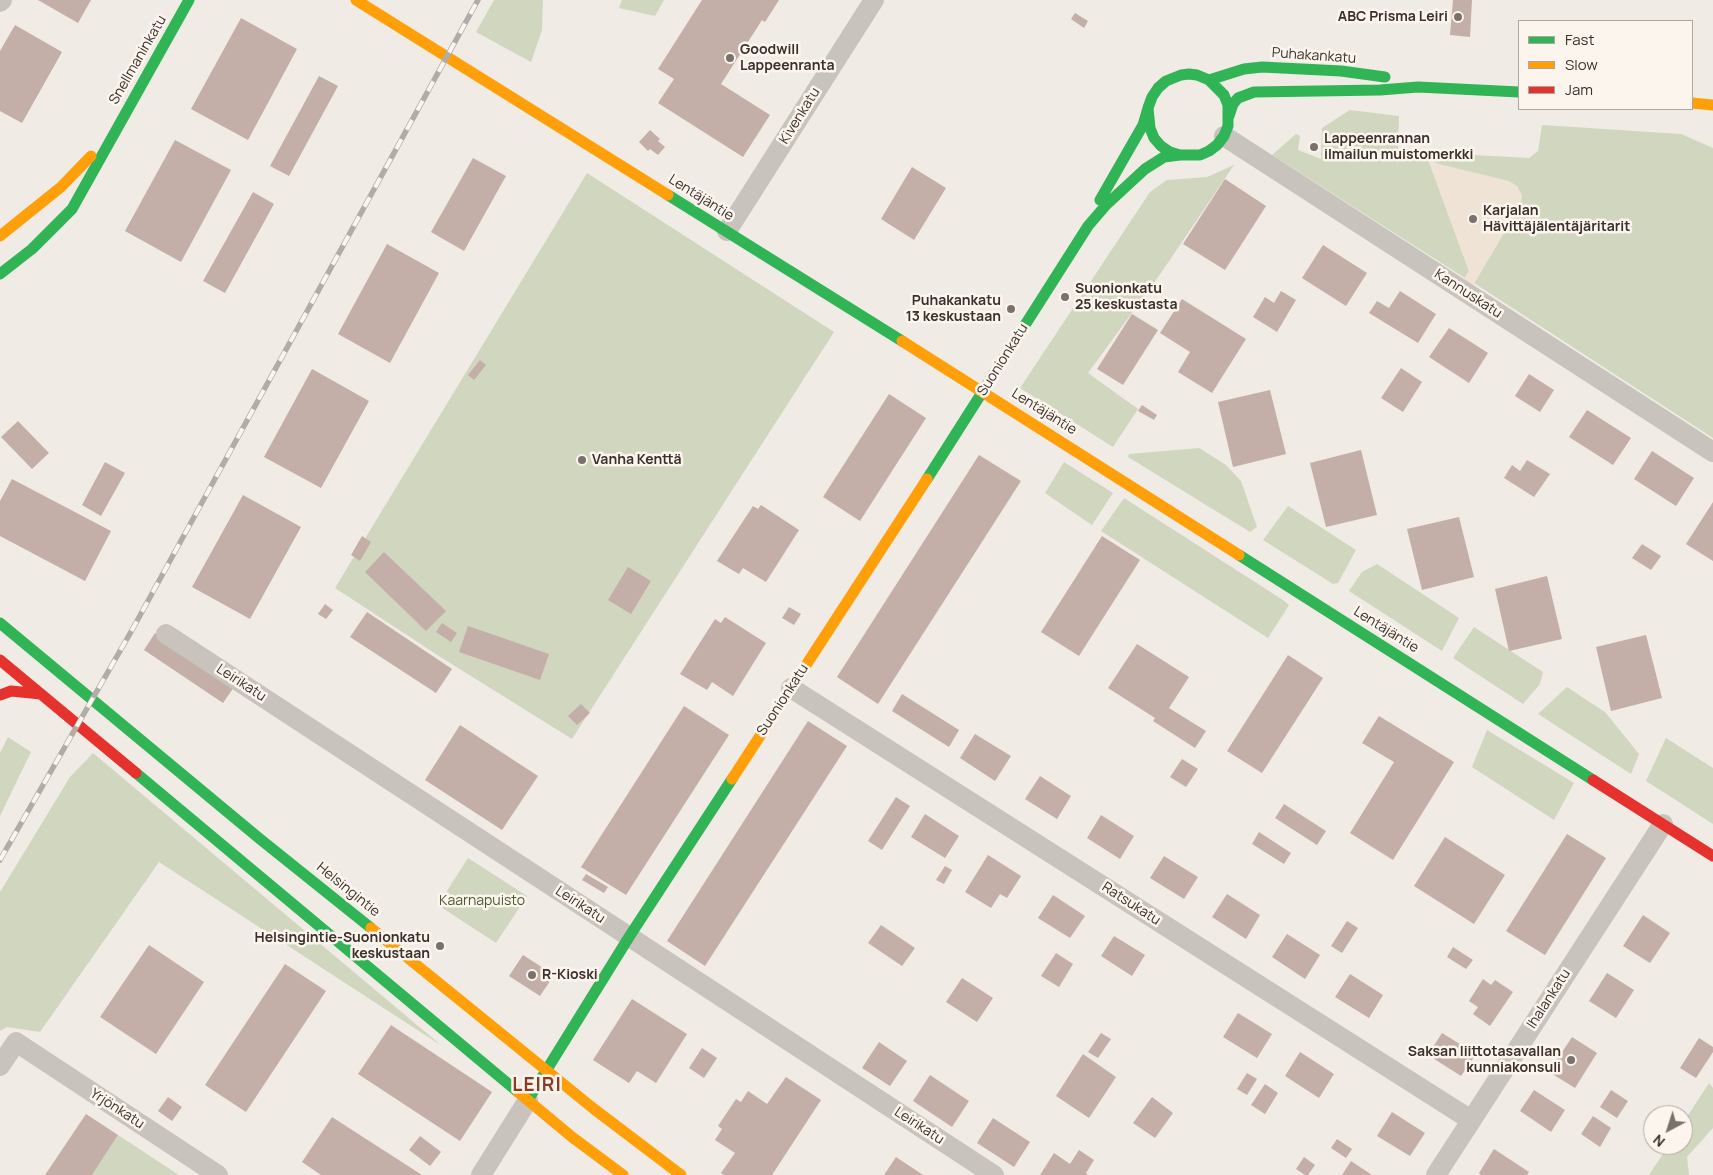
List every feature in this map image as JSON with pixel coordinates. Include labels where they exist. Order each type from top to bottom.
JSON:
[{"type":"street","name":"Snellmaninkatu","points":[[0,274],[32,249],[72,209],[189,0]]},
{"type":"street","name":"Lentäjäntie","points":[[356,0],[984,392],[1713,856]]},
{"type":"street","name":"Kivenkatu","points":[[727,231],[874,0]]},
{"type":"street","name":"Puhakankatu","points":[[1209,80],[1244,69],[1280,67],[1341,71],[1382,77],[1418,87]]},
{"type":"street","points":[[1189,74],[1209,80],[1218,87],[1228,105],[1230,116],[1224,136],[1217,145],[1200,155],[1180,155],[1170,152],[1154,138],[1150,128],[1148,108],[1152,97],[1166,81],[1174,78],[1189,74]]},
{"type":"street","name":"Puhakankatu","points":[[1230,116],[1233,104],[1238,98],[1254,92],[1380,90],[1418,87],[1518,92]]},
{"type":"street","points":[[1693,104],[1713,105]]},
{"type":"street","name":"Suonionkatu","points":[[481,1175],[630,937],[984,392],[1088,226],[1109,182],[1140,131],[1148,108]]},
{"type":"street","name":"Snellmaninkatu","points":[[0,236],[61,187],[113,134]]},
{"type":"street","name":"Kannuskatu","points":[[1224,136],[1713,452]]},
{"type":"street","name":"Suonionkatu","points":[[1088,226],[1106,205],[1145,169],[1164,157],[1180,155]]},
{"type":"street","name":"Helsingintie","points":[[0,623],[260,839],[546,1070],[681,1175]]},
{"type":"street","name":"Leirikatu","points":[[166,634],[994,1175]]},
{"type":"street","points":[[0,660],[528,1100],[622,1175]]},
{"type":"street","name":"Ratsukatu","points":[[791,688],[1471,1120]]},
{"type":"street","points":[[0,695],[11,691],[40,694]]},
{"type":"street","name":"Ihalankatu","points":[[1436,1175],[1663,824]]},
{"type":"street","name":"Yrjönkatu","points":[[0,1066],[16,1042],[218,1175]]},
{"type":"green space","points":[[494,0],[543,0],[542,30],[531,62],[476,32]]},
{"type":"green space","points":[[622,0],[664,0],[655,16],[619,8]]},
{"type":"green space","points":[[1350,110],[1399,116],[1398,151],[1428,153],[1429,162],[1469,271],[1465,278],[1272,155],[1296,134],[1300,136],[1298,150],[1321,159],[1322,128]]},
{"type":"green space","points":[[1542,125],[1681,134],[1713,148],[1713,438],[1474,283],[1520,206],[1522,195],[1435,163],[1436,153],[1529,158],[1538,151]]},
{"type":"green space","points":[[1234,165],[1161,273],[1088,373],[1138,409],[1113,447],[1020,388],[1150,192],[1167,180],[1207,177]]},
{"type":"green space","name":"Vanha Kenttä","points":[[587,173],[834,332],[572,739],[442,658],[335,588]]},
{"type":"green space","points":[[1199,448],[1226,465],[1241,481],[1257,527],[1250,532],[1128,457],[1129,454]]},
{"type":"green space","points":[[1064,462],[1113,493],[1092,525],[1045,493]]},
{"type":"green space","points":[[1124,498],[1289,605],[1268,638],[1101,531]]},
{"type":"green space","points":[[1288,506],[1356,550],[1338,583],[1333,584],[1263,540]]},
{"type":"green space","points":[[1377,564],[1459,618],[1442,651],[1349,591],[1362,572]]},
{"type":"green space","points":[[1474,627],[1543,672],[1540,684],[1523,704],[1453,658]]},
{"type":"green space","points":[[1567,687],[1605,712],[1639,754],[1631,774],[1538,714]]},
{"type":"green space","points":[[1487,730],[1574,783],[1554,820],[1472,767]]},
{"type":"green space","points":[[8,737],[31,752],[0,816],[0,753]]},
{"type":"green space","points":[[1666,738],[1713,768],[1713,824],[1646,781]]},
{"type":"green space","points":[[93,753],[442,1046],[159,862],[40,1032],[7,1027],[0,1031],[0,892],[70,777]]},
{"type":"green space","name":"Kaarnapuisto","points":[[468,858],[527,896],[496,943],[438,905]]},
{"type":"green space","points":[[1709,1083],[1713,1088],[1713,1128],[1693,1150],[1693,1108]]},
{"type":"green space","points":[[118,1135],[179,1175],[92,1175]]},
{"type":"green space","points":[[1662,1155],[1689,1155],[1687,1157],[1689,1175],[1649,1175]]},
{"type":"shaded area","points":[[1428,153],[1436,153],[1435,163],[1509,181],[1517,186],[1522,195],[1520,206],[1468,294],[1458,288],[1469,271],[1429,162]]},
{"type":"building","points":[[38,0],[91,0],[78,23]]},
{"type":"building","points":[[702,0],[779,0],[765,22],[762,20],[721,84],[770,115],[743,157],[658,103],[674,79],[658,69]]},
{"type":"building","points":[[1453,0],[1472,0],[1470,37],[1450,35]]},
{"type":"building","points":[[1075,13],[1088,21],[1084,28],[1071,19]]},
{"type":"building","points":[[241,18],[297,49],[248,140],[191,109]]},
{"type":"building","points":[[15,25],[62,52],[22,123],[0,111],[0,51]]},
{"type":"building","points":[[319,76],[338,86],[289,176],[270,166]]},
{"type":"building","points":[[650,130],[660,139],[658,141],[665,147],[658,155],[650,149],[648,151],[639,142]]},
{"type":"building","points":[[175,140],[231,170],[181,262],[125,231]]},
{"type":"building","points":[[473,158],[506,176],[464,251],[431,232]]},
{"type":"building","points":[[912,167],[946,188],[914,240],[881,219]]},
{"type":"building","points":[[1225,179],[1266,206],[1225,270],[1183,244]]},
{"type":"building","points":[[253,192],[274,204],[225,293],[203,281]]},
{"type":"building","points":[[387,244],[439,273],[390,363],[338,334]]},
{"type":"building","points":[[1323,245],[1367,273],[1346,306],[1302,278]]},
{"type":"building","points":[[1281,291],[1296,300],[1277,332],[1253,317],[1265,297],[1274,303]]},
{"type":"building","points":[[1400,291],[1436,314],[1418,343],[1369,313],[1377,301],[1389,308]]},
{"type":"building","points":[[1182,299],[1246,339],[1212,393],[1178,372],[1190,352],[1160,333]]},
{"type":"building","points":[[1132,314],[1158,330],[1123,385],[1097,369]]},
{"type":"building","points":[[1449,328],[1488,353],[1469,383],[1429,357]]},
{"type":"building","points":[[480,360],[486,365],[474,380],[468,375]]},
{"type":"building","points":[[1401,368],[1422,382],[1403,412],[1381,398]]},
{"type":"building","points":[[312,369],[369,401],[321,488],[264,457]]},
{"type":"building","points":[[1529,374],[1554,390],[1540,412],[1515,396]]},
{"type":"building","points":[[1270,390],[1286,454],[1233,467],[1218,402]]},
{"type":"building","points":[[889,394],[926,418],[860,521],[823,497]]},
{"type":"building","points":[[1142,405],[1157,415],[1154,420],[1138,411]]},
{"type":"building","points":[[1587,410],[1631,438],[1613,465],[1569,437]]},
{"type":"building","points":[[18,421],[49,453],[32,469],[1,437]]},
{"type":"building","points":[[1361,450],[1377,515],[1326,527],[1310,463]]},
{"type":"building","points":[[1652,451],[1694,478],[1676,506],[1634,479]]},
{"type":"building","points":[[979,455],[1021,481],[878,704],[837,677]]},
{"type":"building","points":[[1527,460],[1550,474],[1534,497],[1504,478],[1512,465],[1520,471]]},
{"type":"building","points":[[105,462],[125,473],[101,516],[82,505]]},
{"type":"building","points":[[12,479],[111,531],[85,581],[0,536],[0,501]]},
{"type":"building","points":[[243,495],[301,527],[250,619],[192,587]]},
{"type":"building","points":[[1713,502],[1713,561],[1686,544]]},
{"type":"building","points":[[761,505],[799,530],[766,582],[743,568],[739,574],[717,561],[753,506],[758,509]]},
{"type":"building","points":[[1459,517],[1474,577],[1422,590],[1407,529]]},
{"type":"building","points":[[362,536],[371,542],[360,561],[351,555]]},
{"type":"building","points":[[1102,536],[1140,560],[1079,656],[1041,632]]},
{"type":"building","points":[[1642,544],[1661,556],[1651,570],[1632,558]]},
{"type":"building","points":[[384,552],[446,611],[426,631],[365,572]]},
{"type":"building","points":[[628,567],[651,581],[631,614],[608,600]]},
{"type":"building","points":[[1547,576],[1562,639],[1509,651],[1495,589]]},
{"type":"building","points":[[325,604],[333,610],[326,619],[318,614]]},
{"type":"building","points":[[789,607],[801,614],[794,625],[782,618]]},
{"type":"building","points":[[367,612],[452,669],[436,693],[350,637]]},
{"type":"building","points":[[725,617],[766,643],[733,696],[712,682],[707,690],[680,674],[715,619],[721,623]]},
{"type":"building","points":[[442,623],[457,633],[451,642],[436,632]]},
{"type":"building","points":[[468,626],[549,654],[540,680],[459,652]]},
{"type":"building","points":[[155,633],[234,687],[223,703],[144,650]]},
{"type":"building","points":[[1646,635],[1662,698],[1611,711],[1596,647]]},
{"type":"building","points":[[1137,644],[1189,677],[1169,708],[1206,731],[1195,748],[1153,721],[1155,718],[1108,688]]},
{"type":"building","points":[[1288,655],[1323,678],[1262,773],[1227,751]]},
{"type":"building","points":[[902,694],[959,730],[949,747],[892,711]]},
{"type":"building","points":[[581,704],[590,713],[577,725],[568,716]]},
{"type":"building","points":[[684,706],[729,735],[626,895],[581,867]]},
{"type":"building","points":[[1379,716],[1454,762],[1393,860],[1350,833],[1394,762],[1362,743]]},
{"type":"building","points":[[808,721],[847,746],[705,966],[667,941]]},
{"type":"building","points":[[460,725],[538,776],[502,830],[425,780]]},
{"type":"building","points":[[975,734],[1011,756],[995,781],[960,758]]},
{"type":"building","points":[[1182,759],[1198,769],[1186,787],[1170,777]]},
{"type":"building","points":[[1040,776],[1071,796],[1057,819],[1025,799]]},
{"type":"building","points":[[896,797],[910,806],[882,850],[868,841]]},
{"type":"building","points":[[1284,804],[1326,831],[1317,845],[1275,818]]},
{"type":"building","points":[[925,814],[959,836],[945,858],[911,837]]},
{"type":"building","points":[[1101,815],[1134,836],[1120,859],[1087,838]]},
{"type":"building","points":[[1259,832],[1291,853],[1284,864],[1252,844]]},
{"type":"building","points":[[1567,834],[1606,858],[1545,955],[1506,931]]},
{"type":"building","points":[[1445,837],[1505,875],[1474,924],[1414,886]]},
{"type":"building","points":[[988,855],[1021,876],[1007,898],[1000,894],[991,908],[965,892]]},
{"type":"building","points":[[1164,856],[1198,877],[1184,899],[1150,878]]},
{"type":"building","points":[[945,866],[952,870],[944,884],[936,880]]},
{"type":"building","points":[[586,874],[608,887],[604,893],[582,880]]},
{"type":"building","points":[[1227,894],[1260,915],[1246,939],[1212,917]]},
{"type":"building","points":[[1053,895],[1085,916],[1070,938],[1038,918]]},
{"type":"building","points":[[1643,915],[1670,933],[1650,963],[1623,946]]},
{"type":"building","points":[[1347,921],[1358,928],[1342,953],[1331,946]]},
{"type":"building","points":[[881,925],[915,948],[902,966],[868,943]]},
{"type":"building","points":[[1287,934],[1320,955],[1305,979],[1272,957]]},
{"type":"building","points":[[1114,936],[1145,955],[1132,976],[1101,956]]},
{"type":"building","points":[[149,945],[204,982],[156,1054],[100,1017]]},
{"type":"building","points":[[1453,947],[1473,960],[1466,969],[1447,957]]},
{"type":"building","points":[[1056,953],[1073,964],[1059,987],[1041,976]]},
{"type":"building","name":"R-Kioski","points":[[523,955],[554,975],[540,996],[509,976]]},
{"type":"building","points":[[285,964],[326,991],[246,1112],[205,1085]]},
{"type":"building","points":[[1607,973],[1634,990],[1616,1018],[1589,1001]]},
{"type":"building","points":[[1350,974],[1383,995],[1369,1018],[1335,997]]},
{"type":"building","points":[[962,978],[993,998],[977,1022],[946,1002]]},
{"type":"building","points":[[1483,979],[1491,985],[1495,980],[1513,992],[1490,1026],[1473,1014],[1478,1007],[1469,1001]]},
{"type":"building","points":[[632,999],[687,1034],[656,1083],[637,1071],[629,1083],[593,1060]]},
{"type":"building","points":[[1238,1013],[1272,1034],[1257,1058],[1223,1037]]},
{"type":"building","points":[[391,1025],[492,1092],[460,1141],[358,1074]]},
{"type":"building","points":[[1101,1033],[1111,1039],[1098,1058],[1088,1052]]},
{"type":"building","points":[[1442,1033],[1476,1054],[1461,1076],[1428,1055]]},
{"type":"building","points":[[1572,1037],[1597,1053],[1575,1088],[1549,1072]]},
{"type":"building","points":[[1699,1038],[1713,1047],[1713,1052],[1696,1078],[1680,1068]]},
{"type":"building","points":[[879,1042],[907,1061],[890,1086],[862,1068]]},
{"type":"building","points":[[702,1048],[717,1058],[704,1078],[689,1068]]},
{"type":"building","points":[[1300,1052],[1334,1074],[1319,1098],[1285,1076]]},
{"type":"building","points":[[1083,1054],[1116,1077],[1089,1118],[1056,1096]]},
{"type":"building","points":[[1247,1073],[1257,1079],[1247,1095],[1237,1089]]},
{"type":"building","points":[[930,1075],[969,1101],[952,1127],[913,1101]]},
{"type":"building","points":[[786,1077],[821,1100],[772,1175],[724,1175],[721,1173],[735,1153],[715,1140],[722,1129],[718,1126],[736,1099],[741,1102],[748,1091],[767,1104]]},
{"type":"building","points":[[1265,1084],[1278,1093],[1265,1114],[1251,1105]]},
{"type":"building","points":[[1534,1090],[1565,1110],[1551,1132],[1520,1111]]},
{"type":"building","points":[[1611,1090],[1628,1101],[1617,1118],[1600,1107]]},
{"type":"building","points":[[168,1097],[182,1107],[172,1121],[158,1111]]},
{"type":"building","points":[[1152,1097],[1173,1113],[1155,1138],[1133,1123]]},
{"type":"building","points":[[1392,1112],[1425,1133],[1410,1156],[1377,1136]]},
{"type":"building","points":[[86,1114],[118,1135],[92,1175],[45,1175]]},
{"type":"building","points":[[1593,1116],[1611,1128],[1600,1147],[1581,1134]]},
{"type":"building","points":[[332,1117],[422,1175],[321,1175],[302,1162]]},
{"type":"building","points":[[993,1118],[1030,1142],[1014,1167],[977,1143]]},
{"type":"building","points":[[420,1136],[441,1152],[430,1166],[409,1150]]},
{"type":"building","points":[[1337,1139],[1352,1149],[1346,1158],[1331,1148]]},
{"type":"building","points":[[1494,1149],[1529,1172],[1527,1175],[1481,1175],[1479,1173]]},
{"type":"building","points":[[1079,1150],[1094,1160],[1086,1173],[1088,1175],[1040,1175],[1054,1153],[1070,1164]]},
{"type":"building","points":[[896,1157],[923,1175],[884,1175]]},
{"type":"building","points":[[1304,1157],[1315,1165],[1308,1175],[1296,1169]]},
{"type":"building","points":[[1351,1161],[1372,1175],[1342,1175]]},
{"type":"railway","points":[[0,860],[132,630],[478,0]]},
{"type":"traffic: fast","points":[[0,274],[32,249],[72,209],[189,0]]},
{"type":"traffic: fast","points":[[1209,80],[1244,69],[1262,67],[1341,71],[1385,77]]},
{"type":"traffic: fast","points":[[1100,200],[1143,125],[1148,108],[1152,97],[1166,81],[1189,74],[1209,80],[1224,95],[1228,105],[1228,126],[1224,136],[1209,151],[1200,155],[1180,155],[1170,152],[1154,138],[1150,128],[1148,108]]},
{"type":"traffic: fast","points":[[1229,116],[1233,104],[1238,98],[1254,92],[1380,90],[1418,87],[1518,92]]},
{"type":"traffic: fast","points":[[927,479],[1088,226],[1106,205],[1145,169],[1164,157],[1180,155]]},
{"type":"traffic: fast","points":[[668,195],[902,341]]},
{"type":"traffic: fast","points":[[1239,555],[1593,780]]},
{"type":"traffic: fast","points":[[0,623],[260,839],[371,928]]},
{"type":"traffic: fast","points":[[136,773],[518,1092]]},
{"type":"traffic: fast","points":[[528,1100],[629,937],[732,779]]},
{"type":"traffic: slow","points":[[356,0],[668,195]]},
{"type":"traffic: slow","points":[[1693,103],[1713,105]]},
{"type":"traffic: slow","points":[[0,236],[61,187],[91,156]]},
{"type":"traffic: slow","points":[[902,341],[1239,555]]},
{"type":"traffic: slow","points":[[732,779],[927,479]]},
{"type":"traffic: slow","points":[[371,928],[594,1109],[681,1175]]},
{"type":"traffic: slow","points":[[518,1092],[572,1137],[623,1175]]},
{"type":"traffic: jam","points":[[0,660],[136,773]]},
{"type":"traffic: jam","points":[[0,695],[11,691],[41,694]]},
{"type":"traffic: jam","points":[[1593,780],[1713,856]]},
{"type":"place","name":"ABC Prisma Leiri","points":[[1458,17]]},
{"type":"place","name":"Goodwill Lappeenranta","points":[[730,58]]},
{"type":"place","name":"Lappeenrannan ilmailun muistomerkki","points":[[1314,147]]},
{"type":"place","name":"Karjalan Hävittäjälentäjäritarit","points":[[1473,219]]},
{"type":"place","name":"Suonionkatu 25 keskustasta","points":[[1065,297]]},
{"type":"place","name":"Puhakankatu 13 keskustaan","points":[[1011,309]]},
{"type":"place","name":"Vanha Kenttä","points":[[582,460]]},
{"type":"place","name":"Helsingintie-Suonionkatu keskustaan","points":[[440,946]]},
{"type":"place","name":"R-Kioski","points":[[532,975]]},
{"type":"place","name":"Saksan liittotasavallan kunniakonsuli","points":[[1571,1060]]},
{"type":"district","name":"LEIRI","points":[[537,1086]]}]
